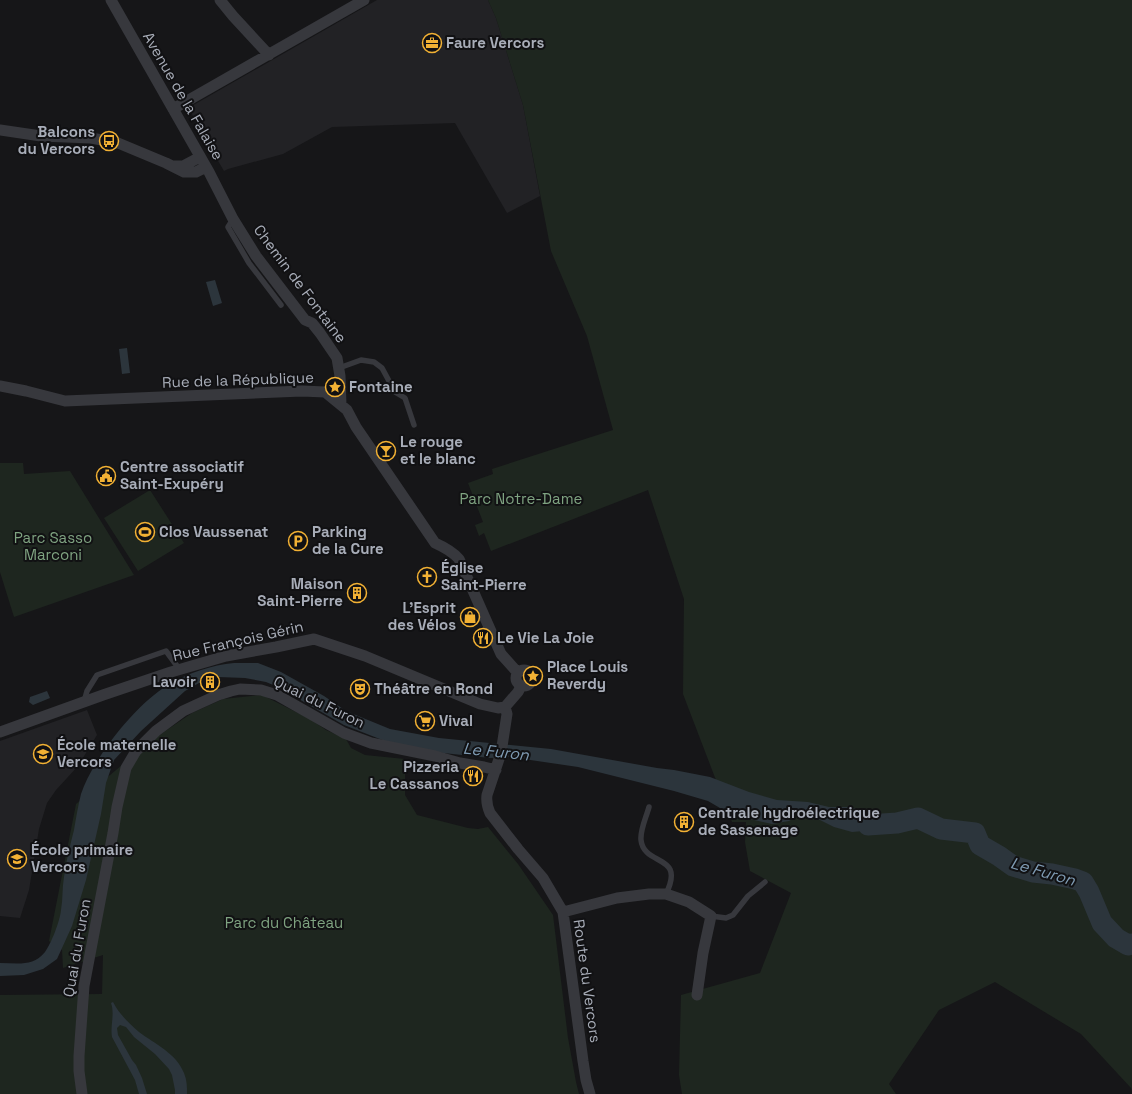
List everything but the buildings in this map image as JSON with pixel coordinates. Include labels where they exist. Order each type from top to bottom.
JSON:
[{"type":"street","name":"Avenue de la Falaise","points":[[111,0],[206,167],[227,207]]},
{"type":"street","points":[[220,0],[269,54]]},
{"type":"street","points":[[173,109],[364,0]]},
{"type":"street","points":[[0,130],[41,136],[91,138],[118,143],[173,166],[179,170],[190,173],[206,167]]},
{"type":"street","points":[[173,166],[183,166],[200,157]]},
{"type":"street","name":"Chemin de Fontaine","points":[[227,207],[256,256],[305,320],[312,323],[337,358],[342,405]]},
{"type":"street","name":"Rue de la République","points":[[0,386],[65,401],[302,391],[325,392],[347,410],[356,427],[435,543],[449,549],[459,559],[501,654],[518,674],[521,671],[526,670],[530,673],[532,677],[530,683],[526,686],[521,686],[518,692],[505,707]]},
{"type":"street","name":"Rue François Gérin","points":[[0,732],[171,672],[226,656],[314,639],[365,656],[480,704],[498,708],[505,707]]},
{"type":"street","name":"Quai du Furon","points":[[82,1094],[79,1072],[79,1056],[84,986],[117,807],[126,768],[136,751],[156,731],[183,711],[218,695],[240,689],[261,690],[277,695],[344,733],[371,743],[496,770]]},
{"type":"street","name":"Route du Vercors","points":[[505,707],[507,714],[504,741],[500,759],[487,795],[487,806],[496,821],[543,878],[563,912],[583,1061],[590,1094]]},
{"type":"street","points":[[563,912],[617,898],[649,894],[666,894],[689,902],[711,916],[703,953],[697,995]]},
{"type":"lane","points":[[233,219],[228,227],[249,263],[281,305]]},
{"type":"lane","points":[[339,368],[361,360],[374,362],[382,368],[395,392],[405,398],[414,425]]},
{"type":"lane","points":[[84,702],[87,691],[97,675],[166,651],[180,670]]},
{"type":"lane","points":[[649,807],[641,842],[644,850],[668,866],[671,873],[671,881],[666,894]]},
{"type":"lane","points":[[711,916],[726,918],[733,914],[748,896],[765,882]]},
{"type":"shaded area","points":[[377,0],[488,0],[496,18],[523,105],[540,196],[507,213],[455,123],[332,127],[283,154],[224,171],[194,120],[190,107]]},
{"type":"shaded area","points":[[87,710],[97,735],[78,766],[56,790],[47,803],[39,829],[29,890],[20,918],[0,916],[0,741]]},
{"type":"green space","name":"Parc Notre-Dame","points":[[488,0],[1132,0],[1132,1091],[1131,1088],[1081,1034],[995,982],[939,1010],[889,1084],[896,1094],[682,1094],[679,1075],[681,995],[760,973],[791,893],[750,871],[745,842],[746,822],[732,822],[683,694],[684,599],[648,490],[491,551],[484,533],[479,536],[475,525],[483,522],[468,483],[493,474],[492,469],[613,430],[587,336],[551,251],[523,105],[496,18]]},
{"type":"green space","name":"Parc Sasso Marconi","points":[[0,463],[23,463],[24,474],[70,471],[134,575],[14,617],[0,572]]},
{"type":"green space","name":"Clos Vaussenat","points":[[150,490],[184,543],[138,571],[104,518]]},
{"type":"green space","name":"Parc du Château","points":[[262,695],[310,719],[326,730],[346,739],[351,748],[365,755],[405,759],[405,795],[417,815],[468,828],[478,829],[488,827],[518,864],[553,915],[568,1038],[579,1094],[0,1094],[0,995],[102,994],[103,955],[63,968],[62,950],[49,941],[76,804],[149,742],[192,713],[223,699]]},
{"type":"water","points":[[215,280],[222,303],[213,306],[206,282]]},
{"type":"water","points":[[127,348],[130,373],[122,374],[119,349]]},
{"type":"water","points":[[234,663],[258,663],[281,672],[324,696],[346,711],[390,729],[439,738],[551,749],[674,770],[710,777],[749,792],[777,800],[808,802],[829,807],[851,807],[897,823],[875,830],[852,832],[834,827],[806,815],[796,817],[789,821],[772,824],[732,815],[708,801],[674,791],[578,767],[510,757],[490,758],[434,752],[390,743],[344,725],[278,687],[266,682],[245,678],[218,677],[199,683],[185,691],[141,731],[114,760],[106,783],[101,814],[86,880],[72,926],[57,959],[43,969],[24,975],[0,976],[0,963],[30,962],[40,957],[50,944],[60,915],[63,881],[81,794],[95,764],[105,749],[130,718],[143,705],[168,685],[200,670]]},
{"type":"water","points":[[47,691],[50,698],[33,705],[29,702],[30,697]]},
{"type":"water","points":[[113,1002],[121,1014],[135,1029],[176,1060],[185,1076],[187,1094],[175,1094],[172,1075],[169,1069],[155,1054],[134,1037],[126,1027],[120,1025],[117,1028],[118,1035],[136,1065],[147,1094],[139,1094],[135,1080],[112,1037],[113,1011],[111,1003]]},
{"type":"waterway","name":"Le Furon","points":[[868,825],[897,823],[918,818],[941,829],[975,833],[980,845],[1013,866],[1033,872],[1052,874],[1083,882],[1089,892],[1102,923],[1116,938],[1128,945],[1132,944]]},
{"type":"place","name":"Faure Vercors","points":[[432,43]]},
{"type":"place","name":"Balcons du Vercors","points":[[109,141]]},
{"type":"place","name":"Fontaine","points":[[335,387]]},
{"type":"place","name":"Le rouge et le blanc","points":[[386,451]]},
{"type":"place","name":"Centre associatif Saint-Exupéry","points":[[106,476]]},
{"type":"place","name":"Clos Vaussenat","points":[[145,532]]},
{"type":"place","name":"Parking de la Cure","points":[[298,541]]},
{"type":"place","name":"Église Saint-Pierre","points":[[427,577]]},
{"type":"place","name":"Maison Saint-Pierre","points":[[357,593]]},
{"type":"place","name":"L'Esprit des Vélos","points":[[470,617]]},
{"type":"place","name":"Le Vie La Joie","points":[[483,638]]},
{"type":"place","name":"Place Louis Reverdy","points":[[533,676]]},
{"type":"place","name":"Lavoir","points":[[210,682]]},
{"type":"place","name":"Théâtre en Rond","points":[[360,689]]},
{"type":"place","name":"Vival","points":[[425,721]]},
{"type":"place","name":"École maternelle Vercors","points":[[43,754]]},
{"type":"place","name":"Pizzeria Le Cassanos","points":[[473,776]]},
{"type":"place","name":"Centrale hydroélectrique de Sassenage","points":[[684,822]]},
{"type":"place","name":"École primaire Vercors","points":[[17,859]]}]
